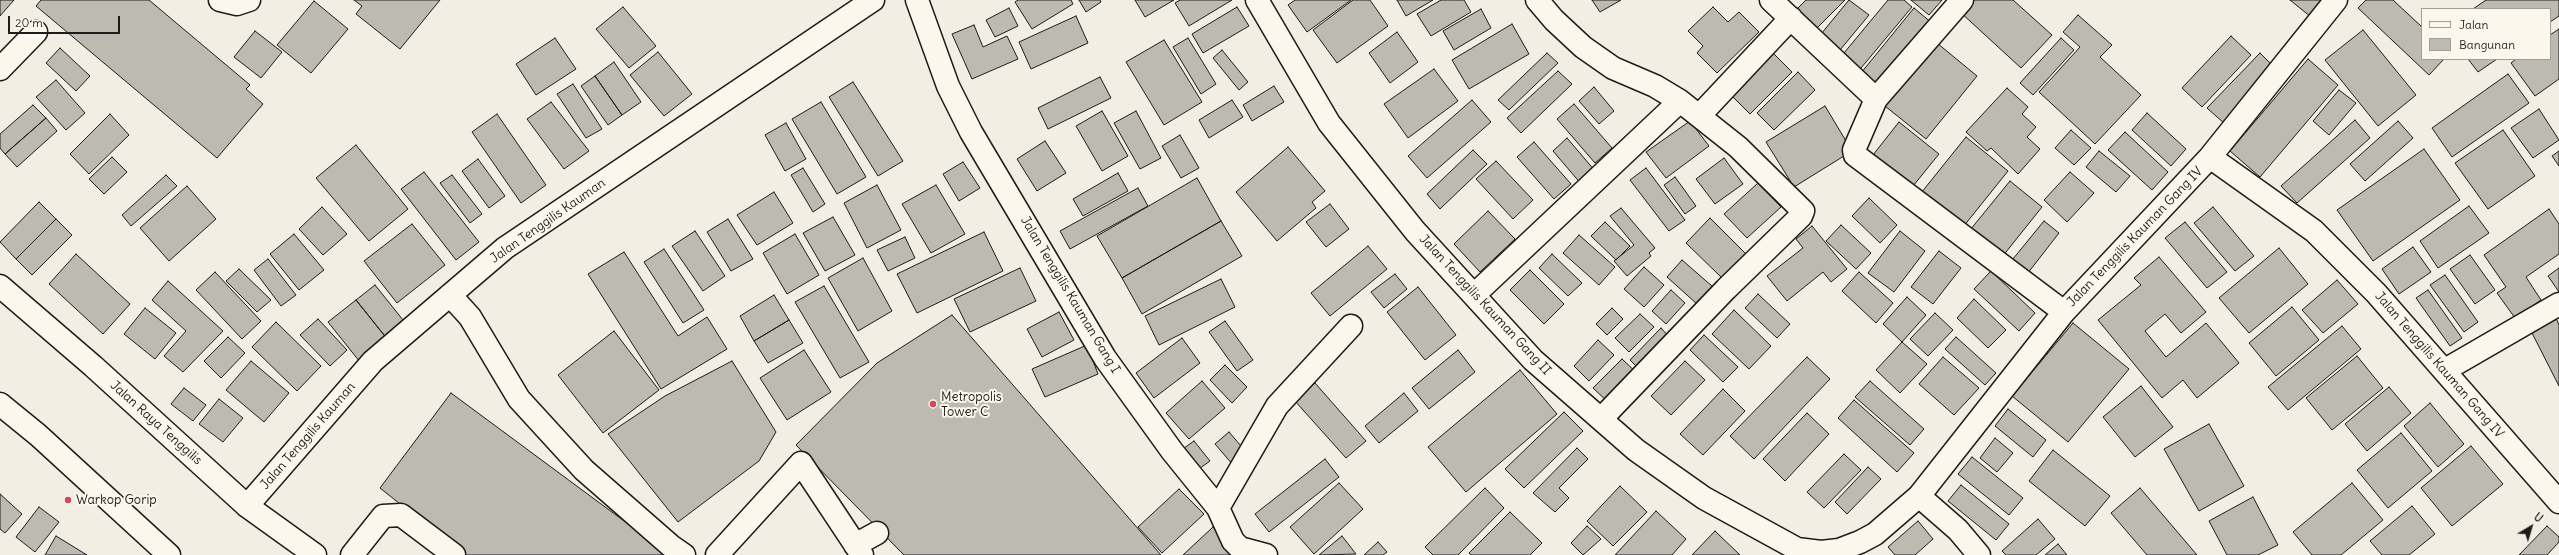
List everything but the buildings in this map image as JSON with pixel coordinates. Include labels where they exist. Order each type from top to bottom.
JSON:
[{"type":"street","points":[[221,1],[237,4],[249,0]]},
{"type":"street","name":"Jalan Tenggilis Kauman","points":[[247,506],[373,361],[505,248],[873,0]]},
{"type":"street","name":"Jalan Tenggilis Kauman Gang I","points":[[917,0],[948,86],[971,132],[1105,358],[1172,451],[1218,508],[1236,545],[1266,555]]},
{"type":"street","name":"Jalan Tenggilis Kauman Gang II","points":[[1257,0],[1329,123],[1415,231],[1533,360],[1636,450],[1704,498],[1797,549],[1821,552],[1839,550],[1860,542],[1875,534],[1919,496]]},
{"type":"street","points":[[1537,0],[1554,20],[1583,47],[1614,68],[1655,86],[1700,116],[1738,147],[1803,214],[1726,289],[1601,419]]},
{"type":"street","points":[[1771,0],[1876,99]]},
{"type":"street","points":[[1962,0],[1876,99],[1854,150],[1855,155],[2064,312]]},
{"type":"street","points":[[2210,157],[2336,0]]},
{"type":"street","points":[[1700,116],[1791,18]]},
{"type":"street","points":[[0,70],[36,32]]},
{"type":"street","points":[[1474,295],[1680,102]]},
{"type":"street","name":"Jalan Tenggilis Kauman Gang IV","points":[[1919,496],[2064,312],[2210,157],[2314,231],[2376,293],[2559,502]]},
{"type":"street","name":"Jalan Raya Tenggilis","points":[[0,286],[93,366],[247,506],[315,555]]},
{"type":"street","points":[[450,295],[470,317],[519,399],[584,470],[671,546],[684,555]]},
{"type":"street","points":[[2445,370],[2559,304]]},
{"type":"street","points":[[1218,508],[1277,406],[1351,326]]},
{"type":"street","points":[[0,404],[38,435],[169,555]]},
{"type":"street","points":[[717,555],[801,463],[858,550],[877,533]]},
{"type":"street","points":[[1919,496],[1958,530],[1979,555]]},
{"type":"street","points":[[352,555],[383,516],[401,515],[454,555]]},
{"type":"place","name":"Metropolis Tower C","points":[[933,404]]},
{"type":"place","name":"Warkop Gorip","points":[[68,500]]}]
